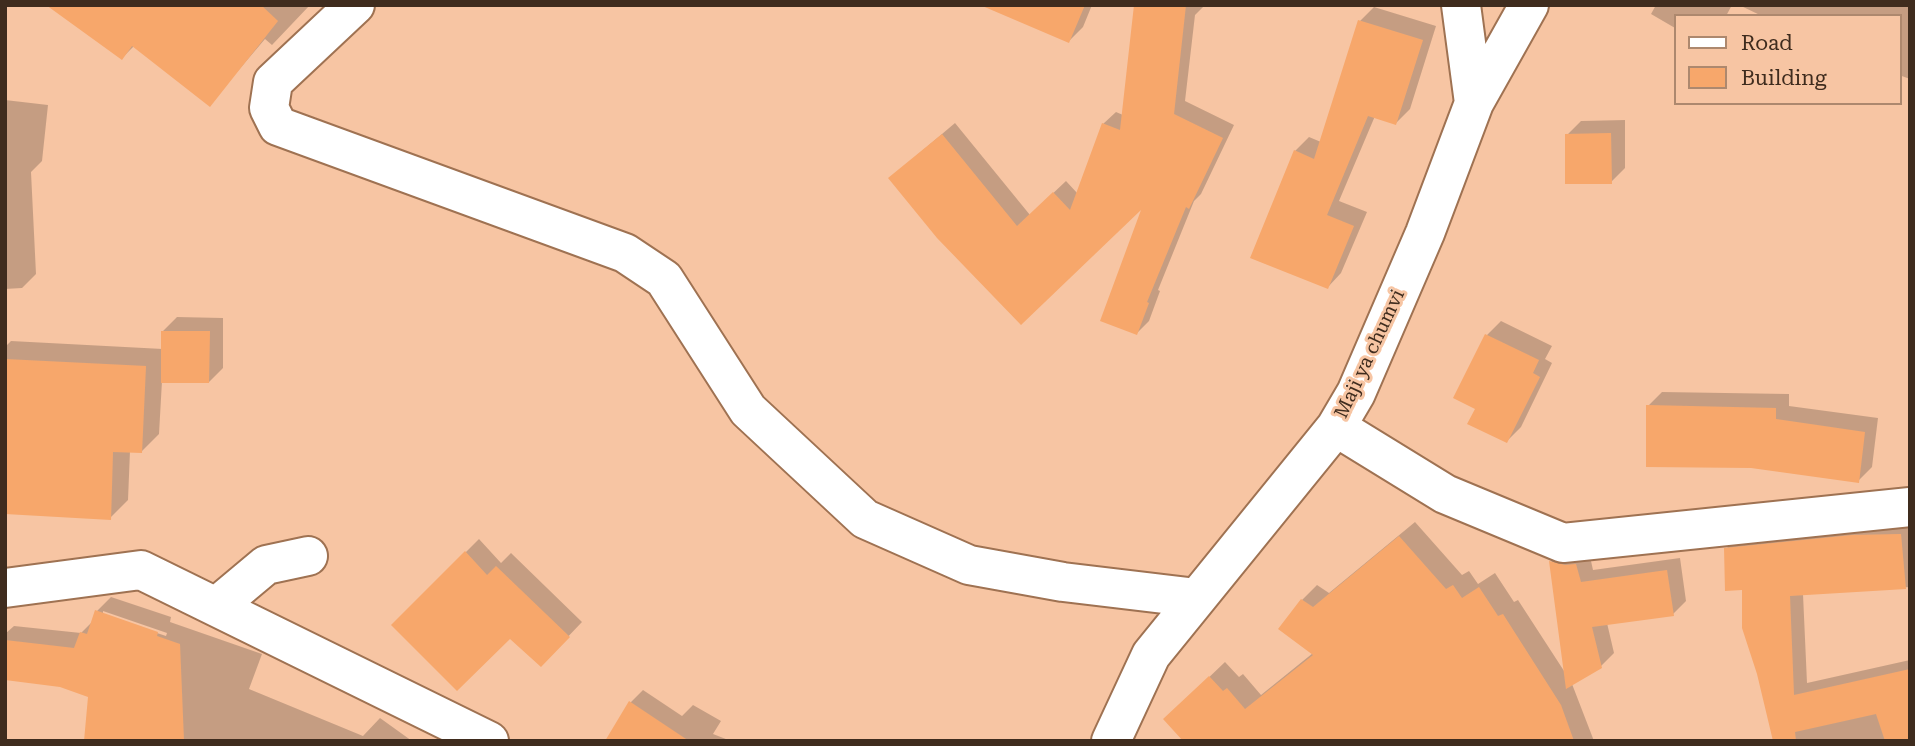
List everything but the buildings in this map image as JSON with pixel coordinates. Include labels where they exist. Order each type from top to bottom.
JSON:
[{"type":"street","points":[[355,5],[274,82],[269,108],[278,126],[625,253],[664,279],[748,410],[864,519],[969,565],[1063,582],[1197,598]]},
{"type":"street","points":[[1461,5],[1474,103]]},
{"type":"street","name":"Maji ya chumvi","points":[[1111,741],[1151,655],[1336,427],[1356,393],[1425,233],[1474,103],[1530,5]]},
{"type":"street","points":[[1336,427],[1445,494],[1563,543],[1910,506]]},
{"type":"street","points":[[217,606],[266,565],[308,556]]},
{"type":"street","points":[[5,588],[141,570],[489,741]]}]
